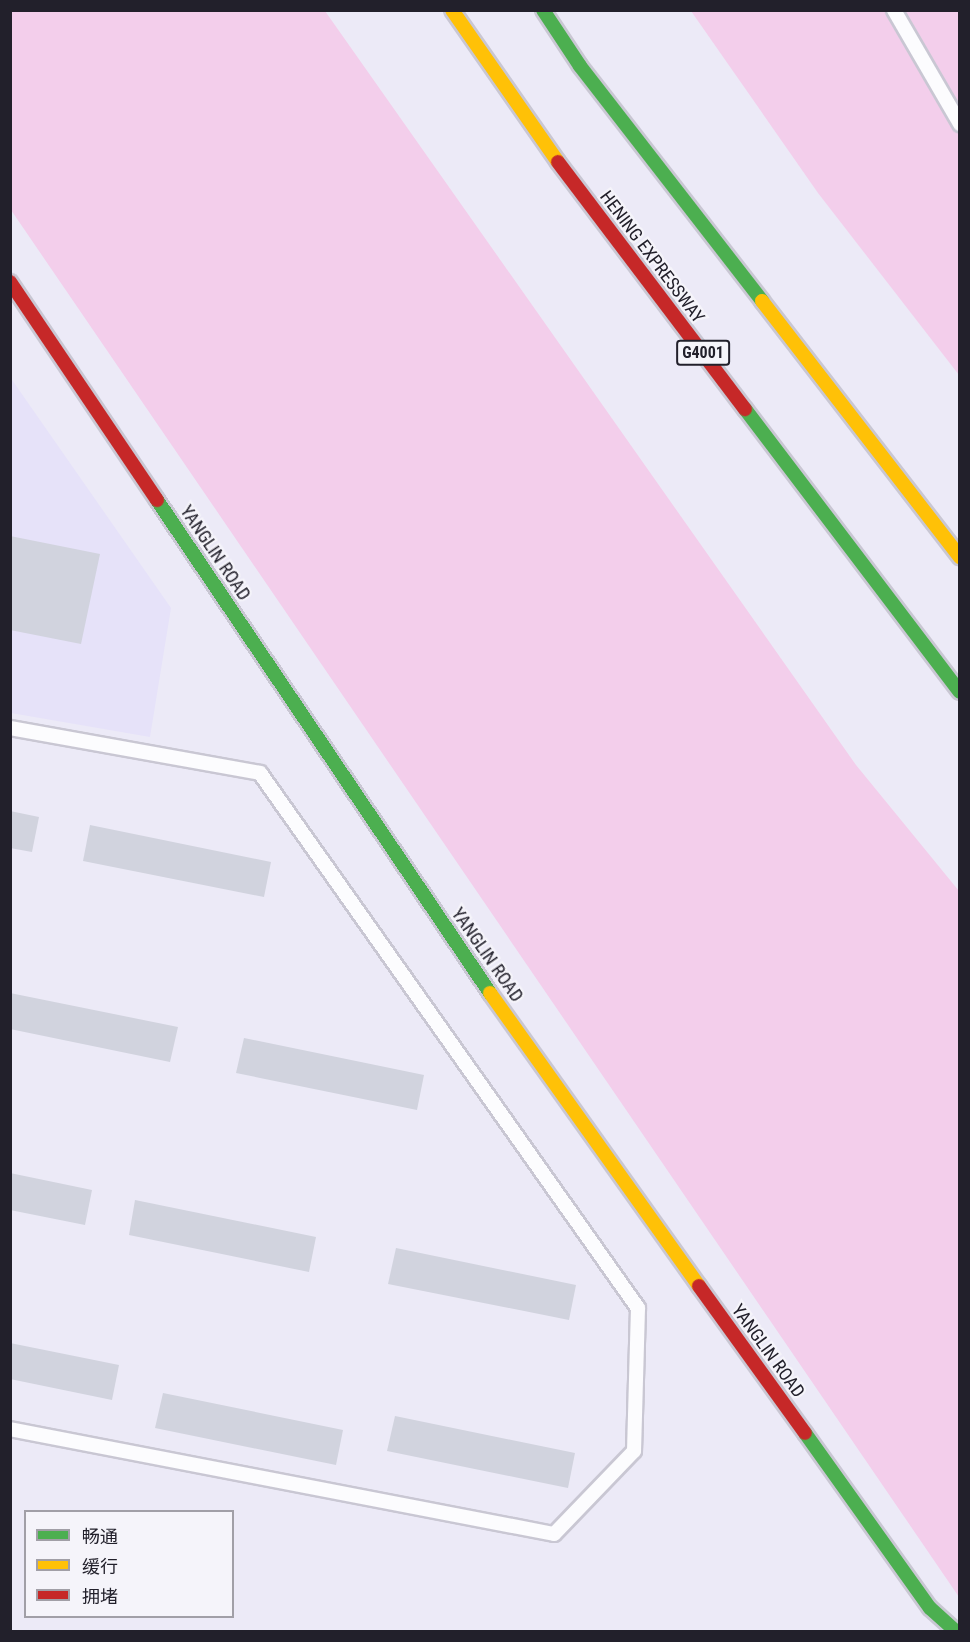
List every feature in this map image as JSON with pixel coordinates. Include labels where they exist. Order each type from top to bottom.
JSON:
[{"type":"main road","name":"HENING EXPRESSWAY","points":[[452,10],[527,121],[960,692]]},
{"type":"main road","points":[[543,10],[580,66],[960,557]]},
{"type":"main road","name":"YANGLIN ROAD","points":[[10,282],[483,983],[930,1608],[957,1632]]},
{"type":"lane","points":[[894,10],[960,124]]},
{"type":"lane","points":[[10,728],[260,773],[638,1308],[634,1450],[554,1534],[10,1429]]},
{"type":"shaded area","points":[[10,11],[325,11],[856,765],[959,891],[959,1597],[11,210]]},
{"type":"shaded area","points":[[691,11],[959,11],[959,375],[818,193]]},
{"type":"shaded area","points":[[10,377],[171,608],[150,737],[11,713]]},
{"type":"building","points":[[10,536],[100,554],[81,644],[10,630]]},
{"type":"building","points":[[10,811],[39,817],[32,852],[10,848]]},
{"type":"building","points":[[90,825],[271,862],[264,897],[83,861]]},
{"type":"building","points":[[10,993],[178,1027],[170,1062],[10,1029]]},
{"type":"building","points":[[244,1038],[424,1075],[417,1110],[236,1073]]},
{"type":"building","points":[[10,1173],[92,1190],[85,1225],[10,1210]]},
{"type":"building","points":[[135,1200],[316,1237],[309,1272],[129,1235]]},
{"type":"building","points":[[396,1248],[576,1285],[569,1320],[388,1284]]},
{"type":"building","points":[[10,1343],[119,1365],[112,1400],[10,1379]]},
{"type":"building","points":[[163,1393],[343,1430],[336,1465],[155,1428]]},
{"type":"building","points":[[395,1416],[575,1453],[568,1488],[387,1451]]},
{"type":"traffic: fast","points":[[543,10],[580,66],[762,301]]},
{"type":"traffic: fast","points":[[745,409],[960,692]]},
{"type":"traffic: fast","points":[[157,500],[490,993]]},
{"type":"traffic: fast","points":[[805,1433],[930,1608],[957,1632]]},
{"type":"traffic: slow","points":[[452,10],[558,162]]},
{"type":"traffic: slow","points":[[762,301],[960,557]]},
{"type":"traffic: slow","points":[[490,993],[699,1286]]},
{"type":"traffic: jam","points":[[558,162],[745,409]]},
{"type":"traffic: jam","points":[[10,282],[157,500]]},
{"type":"traffic: jam","points":[[699,1286],[805,1433]]}]
